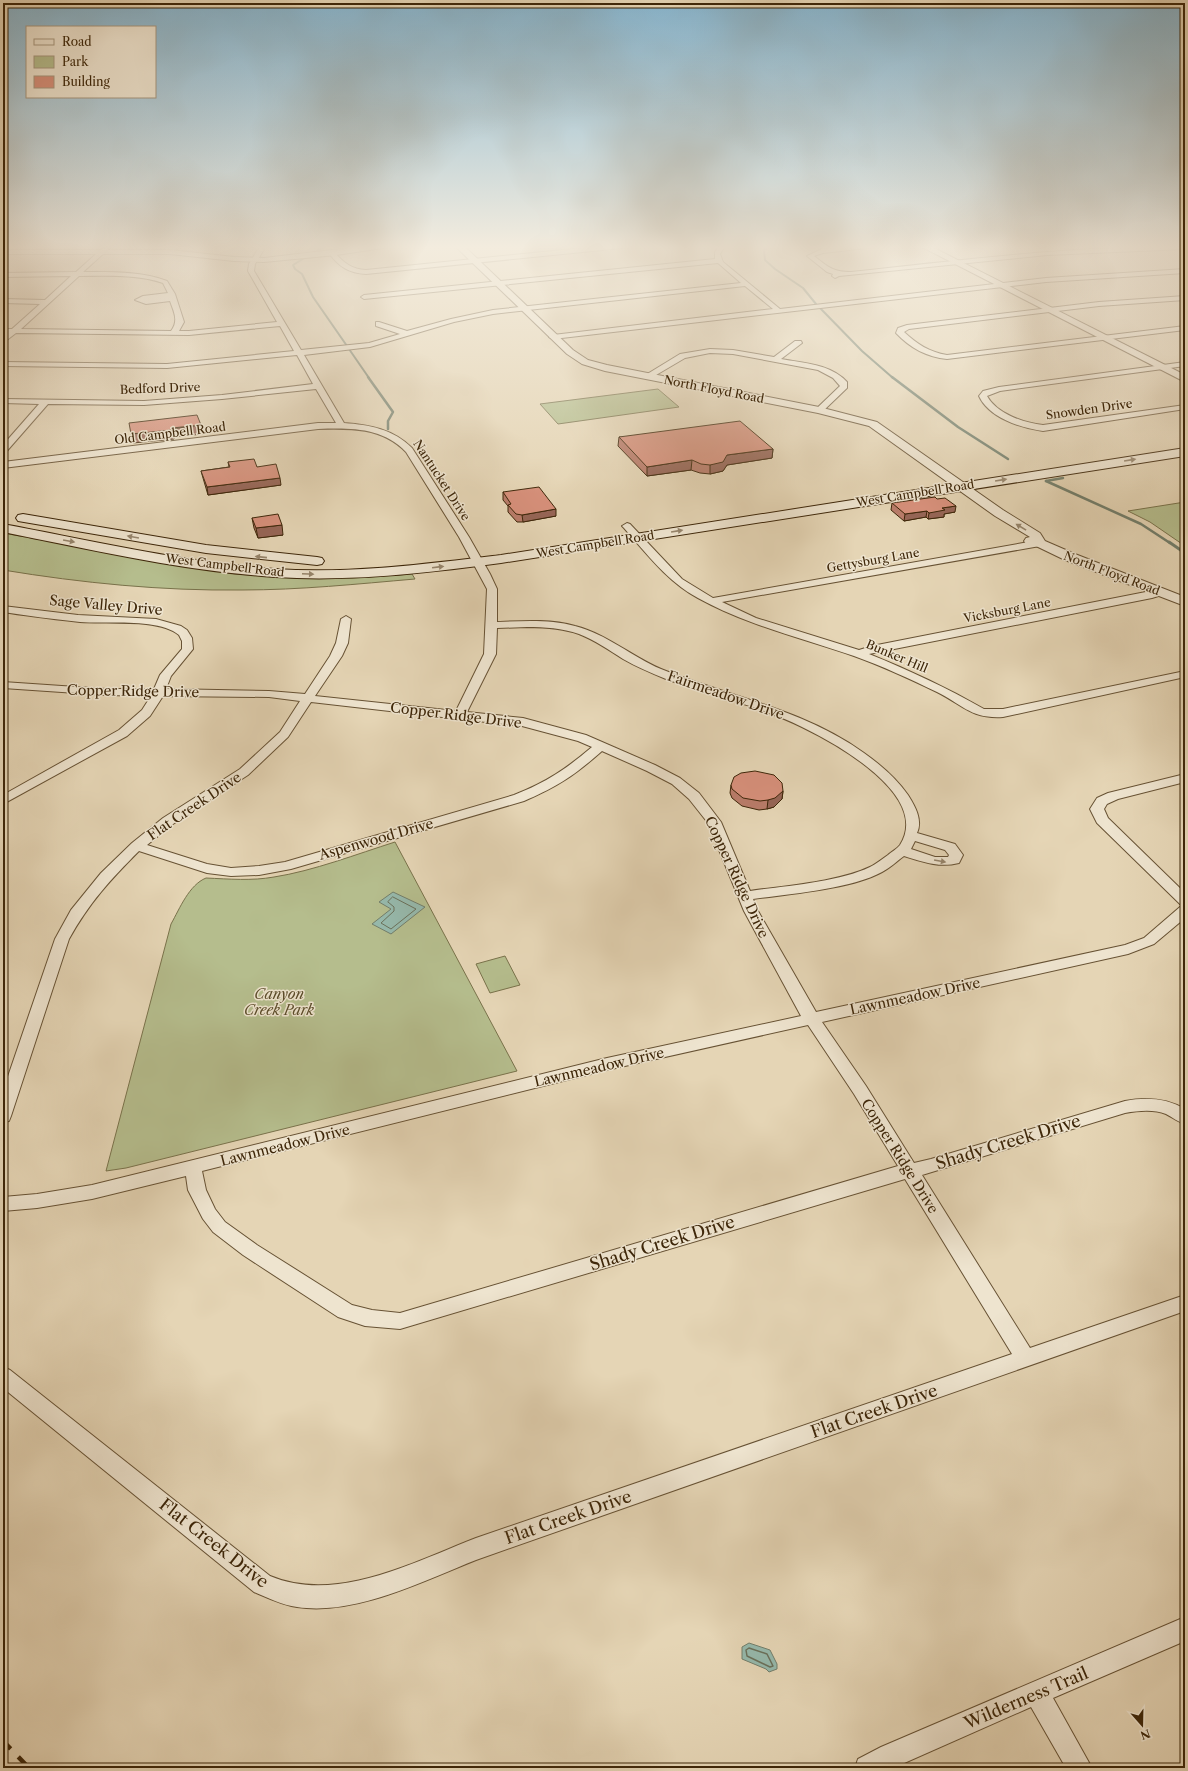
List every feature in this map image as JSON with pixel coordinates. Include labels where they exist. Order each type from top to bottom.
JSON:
[{"type":"main road","name":"West Campbell Road","points":[[3,515],[212,551],[286,559],[330,562],[474,556],[637,537],[839,505],[948,483],[1185,441]]},
{"type":"main road","name":"West Campbell Road","points":[[3,528],[210,566],[278,573],[356,574],[415,570],[474,556],[627,526],[827,496],[948,483],[963,486],[1185,452]]},
{"type":"main road","points":[[827,496],[839,505]]},
{"type":"main road","points":[[42,536],[61,525]]},
{"type":"main road","points":[[278,573],[286,559]]},
{"type":"street","points":[[3,341],[17,329]]},
{"type":"street","points":[[173,333],[177,329]]},
{"type":"street","points":[[3,331],[173,333],[232,329]]},
{"type":"street","points":[[285,329],[341,426]]},
{"type":"street","points":[[392,329],[408,334]]},
{"type":"street","points":[[3,364],[187,365],[370,344],[427,329]]},
{"type":"street","name":"North Floyd Road","points":[[544,329],[570,352],[585,362],[605,368],[819,410],[872,424],[948,483],[990,520],[1006,530],[1022,539],[1040,543],[1070,557],[1185,602]]},
{"type":"street","points":[[553,337],[626,329]]},
{"type":"street","points":[[904,329],[900,333],[926,353],[947,357],[1179,329]]},
{"type":"street","points":[[1087,329],[1185,379]]},
{"type":"street","points":[[776,359],[798,343]]},
{"type":"street","points":[[648,376],[674,360],[701,352],[733,352],[776,359],[820,368],[840,379],[844,386],[819,410]]},
{"type":"street","points":[[1163,367],[1185,364]]},
{"type":"street","name":"Snowden Drive","points":[[1163,367],[999,389],[986,392],[983,399],[1014,421],[1031,427],[1043,428],[1185,407]]},
{"type":"street","name":"Bedford Drive","points":[[3,401],[144,403],[222,397],[318,386]]},
{"type":"street","points":[[3,450],[46,401]]},
{"type":"street","name":"Old Campbell Road","points":[[3,465],[293,429],[341,426]]},
{"type":"street","name":"Nantucket Drive","points":[[341,426],[365,428],[384,433],[396,438],[404,444],[442,503],[492,589],[490,654],[460,715]]},
{"type":"street","name":"North Floyd Road","points":[[963,486],[999,513],[1036,536],[1040,543]]},
{"type":"street","name":"Bunker Hill","points":[[627,526],[678,581],[691,591],[762,624],[859,654],[912,675],[950,694],[977,710],[989,714],[1003,713],[1185,674]]},
{"type":"street","name":"Gettysburg Lane","points":[[711,601],[1040,543]]},
{"type":"street","name":"Vicksburg Lane","points":[[859,654],[872,649],[1152,596],[1161,592]]},
{"type":"street","name":"Sage Valley Drive","points":[[3,609],[74,618],[154,622],[166,624],[181,631],[188,639],[187,649],[166,675],[158,694],[146,713],[123,732],[6,794]]},
{"type":"street","name":"Flat Creek Drive","points":[[3,1116],[62,939],[76,913],[106,876],[137,846],[168,821],[244,772],[284,734],[336,656],[342,643],[346,619]]},
{"type":"street","name":"Fairmeadow Drive","points":[[492,625],[551,625],[564,626],[583,631],[656,671],[742,700],[806,724],[836,739],[864,756],[900,791],[912,813],[914,828],[912,836],[903,851],[881,868],[857,877],[805,887],[744,896]]},
{"type":"street","name":"Copper Ridge Drive","points":[[3,685],[98,692],[158,694],[251,693],[308,697],[530,724],[582,738],[651,768],[676,781],[694,796],[714,822],[744,896],[775,956],[811,1019],[860,1090],[1025,1358]]},
{"type":"street","name":"Aspenwood Drive","points":[[137,846],[222,871],[250,872],[286,866],[519,798],[544,788],[572,771],[601,746]]},
{"type":"street","points":[[1185,778],[1113,796],[1102,801],[1097,809],[1102,820],[1185,901]]},
{"type":"street","points":[[903,851],[940,861],[949,862],[954,860],[956,855],[950,847],[912,836]]},
{"type":"street","name":"Lawnmeadow Drive","points":[[3,1204],[37,1201],[92,1192],[607,1064],[1135,947],[1155,938],[1185,910]]},
{"type":"street","name":"Shady Creek Drive","points":[[193,1168],[197,1190],[209,1214],[219,1226],[250,1250],[345,1311],[354,1315],[369,1318],[400,1321],[1125,1107],[1145,1104],[1160,1105],[1173,1109],[1185,1118]]},
{"type":"street","name":"Flat Creek Drive","points":[[3,1376],[262,1584],[275,1590],[306,1598],[329,1598],[353,1594],[413,1574],[491,1544],[1185,1303]]},
{"type":"street","name":"Wilderness Trail","points":[[867,1768],[890,1756],[1185,1629]]},
{"type":"street","points":[[1036,1693],[1080,1768]]},
{"type":"green space","points":[[658,389],[679,407],[558,424],[540,404]]},
{"type":"green space","points":[[1185,502],[1185,546],[1150,522],[1128,511]]},
{"type":"green space","points":[[3,533],[235,574],[294,578],[353,578],[412,574],[415,579],[307,588],[212,590],[152,588],[62,579],[3,570]]},
{"type":"green space","name":"Canyon Creek Park","points":[[395,842],[517,1071],[126,1168],[106,1171],[171,924],[190,891],[200,881],[206,878],[257,879],[274,877],[319,866]]},
{"type":"green space","points":[[505,956],[520,985],[490,993],[476,964]]},
{"type":"water","points":[[393,892],[425,907],[391,934],[372,924],[391,909],[379,902]]},
{"type":"water","points":[[749,1643],[770,1650],[777,1664],[777,1669],[769,1672],[766,1669],[742,1659],[742,1647]]},
{"type":"building","points":[[197,415],[201,425],[172,428],[172,430],[131,434],[129,423]]},
{"type":"building","points":[[740,421],[773,449],[727,455],[723,462],[710,465],[701,464],[692,460],[647,467],[619,437]]},
{"type":"building","points":[[254,459],[257,467],[276,464],[280,478],[207,487],[201,471],[230,467],[228,462]]},
{"type":"building","points":[[539,487],[556,509],[522,515],[516,514],[508,505],[511,504],[503,492]]},
{"type":"building","points":[[935,497],[937,499],[945,498],[956,506],[942,508],[945,510],[929,513],[927,511],[905,514],[892,503]]},
{"type":"building","points":[[278,514],[282,525],[256,528],[252,518]]},
{"type":"building","points":[[755,771],[774,775],[782,783],[783,791],[775,798],[760,801],[743,798],[732,789],[731,785],[734,777],[741,773]]},
{"type":"waterway","points":[[335,329],[347,346]]},
{"type":"waterway","points":[[840,329],[862,351],[893,378]]},
{"type":"waterway","points":[[349,349],[369,378]]},
{"type":"waterway","points":[[368,377],[393,412],[388,421],[388,429]]},
{"type":"waterway","points":[[892,377],[958,427],[1008,459]]},
{"type":"waterway","points":[[1063,478],[1046,481],[1141,524],[1170,543]]},
{"type":"waterway","points":[[1169,542],[1185,553]]},
{"type":"railway","points":[[3,1741],[29,1768]]}]
